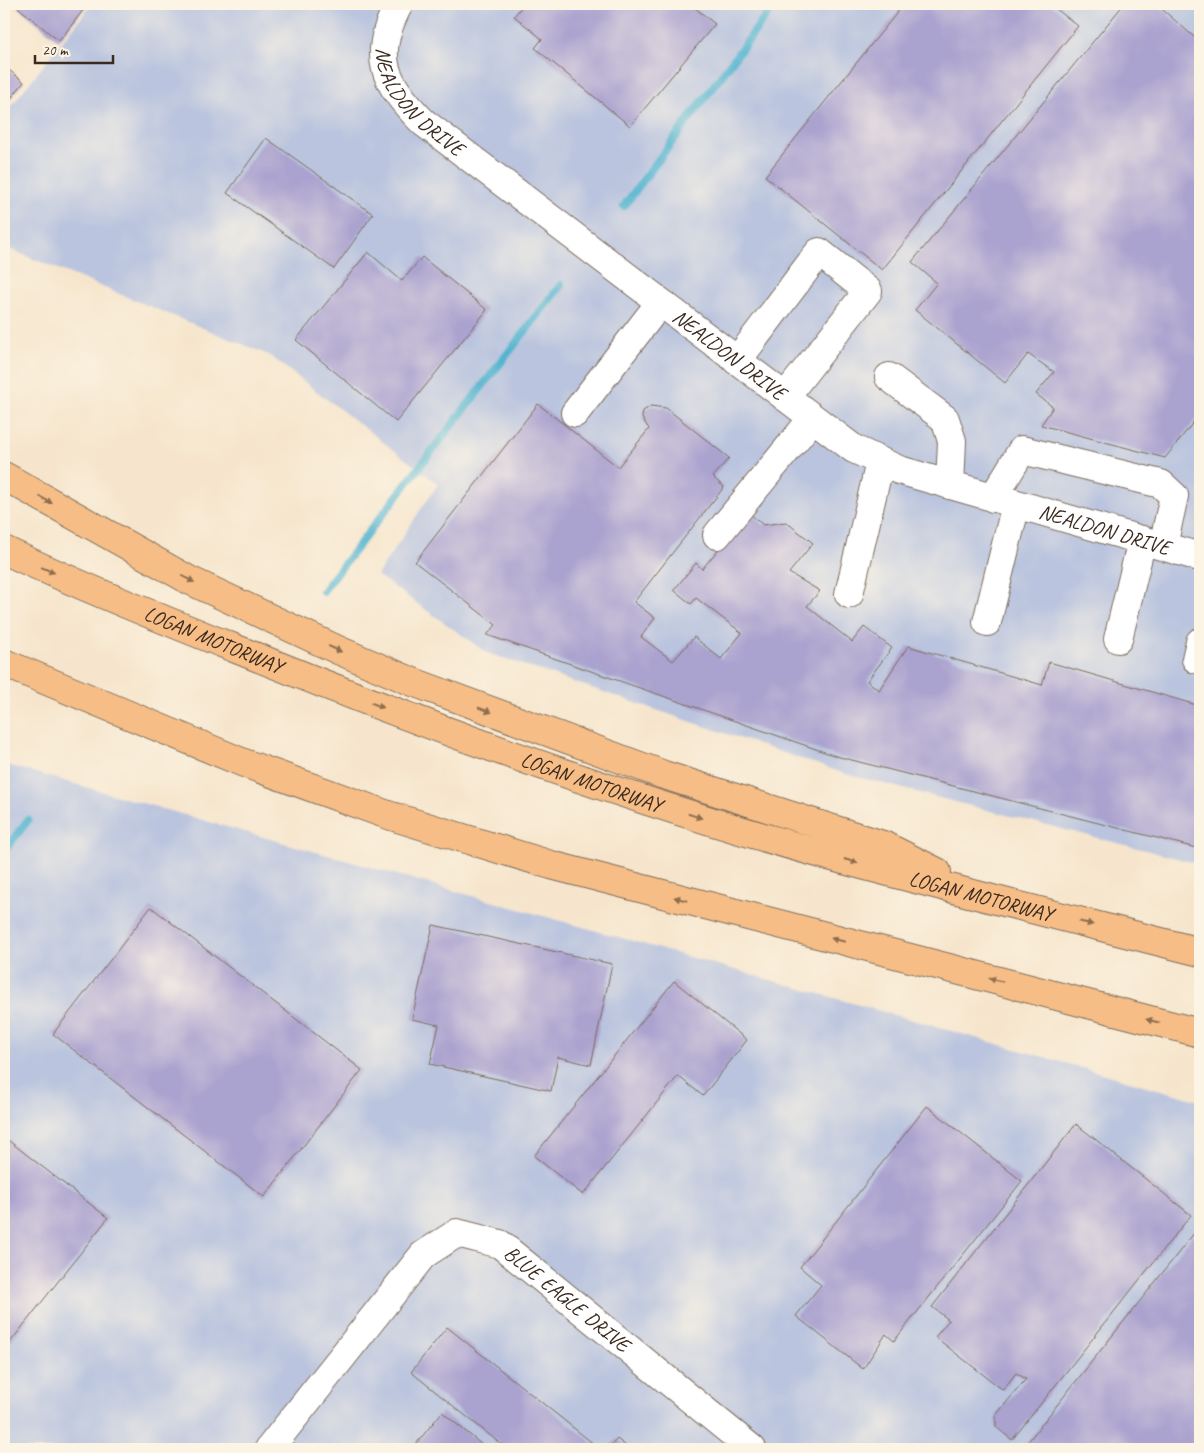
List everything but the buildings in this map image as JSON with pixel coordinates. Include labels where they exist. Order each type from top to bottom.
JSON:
[{"type":"highway","points":[[4,476],[189,580],[338,650],[413,682],[563,739],[781,814],[883,845],[988,898]]},
{"type":"highway","name":"LOGAN MOTORWAY","points":[[4,550],[163,619],[322,684],[475,742],[659,805],[824,854],[1200,952]]},
{"type":"highway","points":[[4,663],[244,762],[388,815],[551,865],[1200,1033]]},
{"type":"street","name":"NEALDON DRIVE","points":[[399,4],[389,22],[383,40],[384,57],[395,92],[406,106],[423,122],[854,449],[898,470],[1200,557]]},
{"type":"street","points":[[737,360],[819,252],[868,291],[785,397]]},
{"type":"street","points":[[576,413],[660,303]]},
{"type":"street","points":[[889,377],[945,419],[952,441],[950,485]]},
{"type":"street","points":[[717,535],[813,418]]},
{"type":"street","points":[[987,622],[1005,501],[1022,450],[1160,484],[1174,496],[1153,543],[1118,639]]},
{"type":"street","points":[[848,594],[880,462]]},
{"type":"street","name":"BLUE EAGLE DRIVE","points":[[269,1449],[423,1254],[457,1233],[500,1244],[752,1449]]},
{"type":"shaded area","points":[[92,4],[1200,4],[1200,864],[849,775],[487,653],[377,575],[438,484],[269,355],[4,247],[4,115]]},
{"type":"shaded area","points":[[4,764],[1200,1101],[1200,1449],[4,1449]]},
{"type":"waterway","points":[[624,206],[775,4]]},
{"type":"waterway","points":[[323,591],[561,285]]},
{"type":"waterway","points":[[4,851],[28,820]]}]
